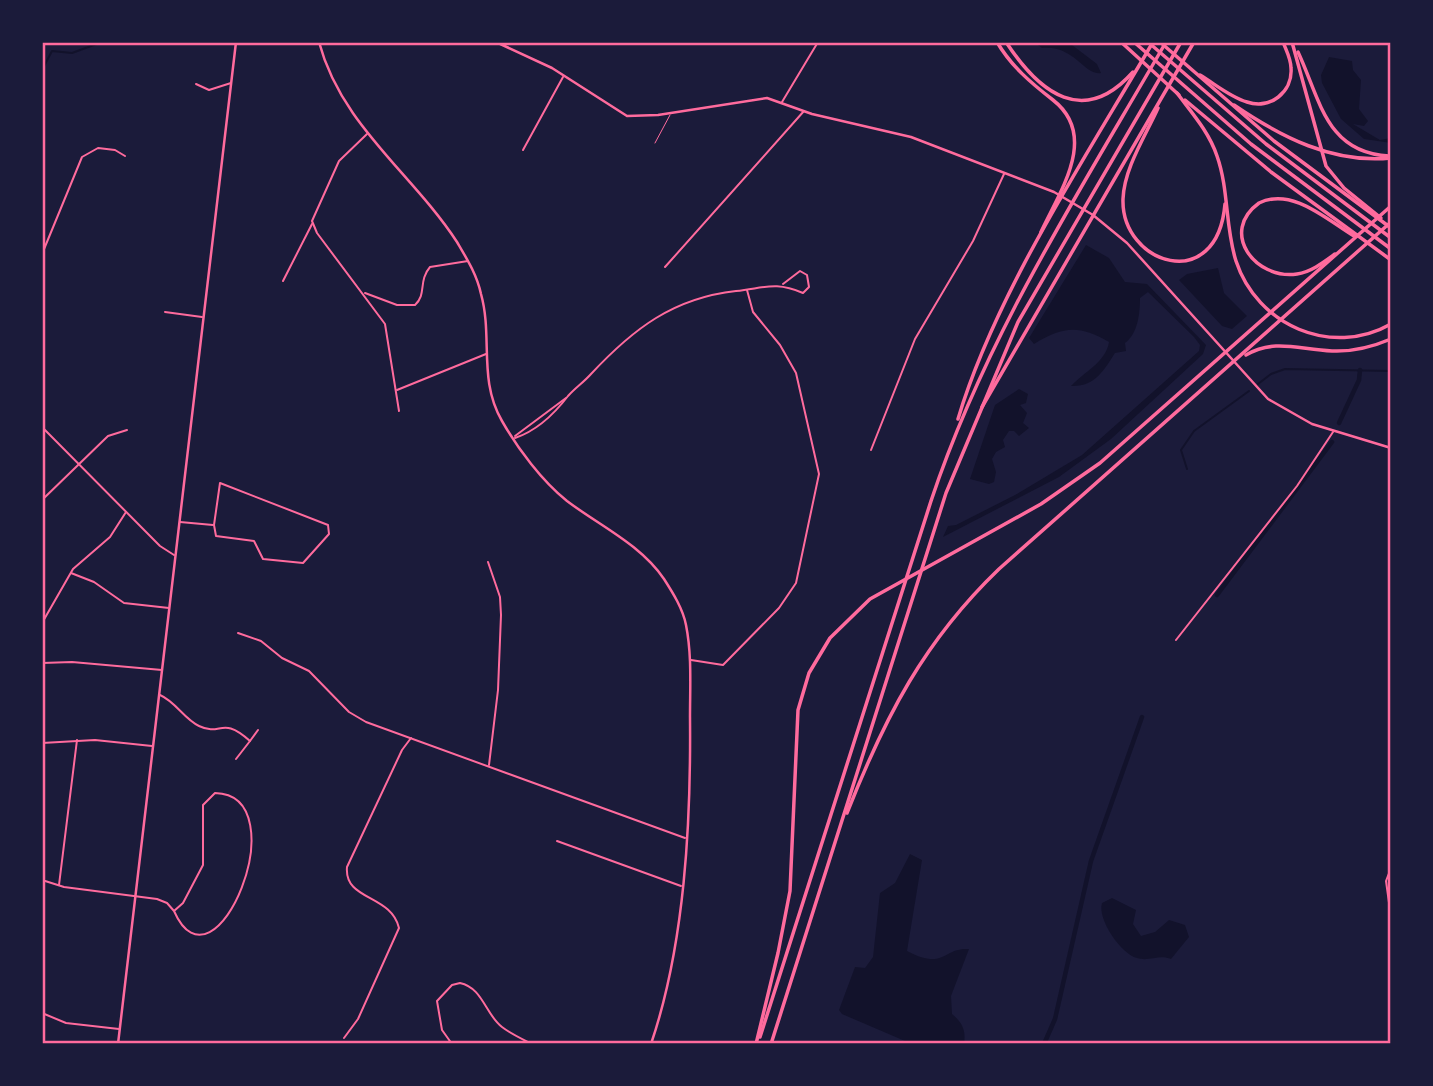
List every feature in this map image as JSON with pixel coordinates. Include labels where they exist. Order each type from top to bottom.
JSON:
[{"type":"highway","points":[[757,1044],[977,366],[1068,172],[1076,134],[1066,111],[1020,74],[997,42]]},
{"type":"highway","points":[[1006,42],[1038,78],[1065,99],[1077,102],[1090,102],[1109,94],[1140,65]]},
{"type":"highway","points":[[1121,42],[1271,172],[1391,260]]},
{"type":"highway","points":[[1148,42],[1289,163],[1391,238]]},
{"type":"highway","points":[[1024,268],[1153,42]]},
{"type":"highway","points":[[1160,42],[1298,160],[1391,225]]},
{"type":"highway","points":[[950,444],[1008,315],[1166,42]]},
{"type":"highway","points":[[771,1044],[946,493],[975,418],[1022,316],[1181,42]]},
{"type":"highway","points":[[975,418],[1194,42]]},
{"type":"highway","points":[[1191,69],[1244,102],[1269,102],[1285,91],[1291,78],[1290,63],[1283,42]]},
{"type":"highway","points":[[1293,42],[1327,120],[1339,138],[1358,150],[1391,157]]},
{"type":"highway","points":[[1293,42],[1326,166],[1343,188],[1391,225]]},
{"type":"highway","points":[[1136,44],[1280,168],[1391,249]]},
{"type":"highway","points":[[1210,87],[1268,127],[1310,147],[1355,158],[1391,157]]},
{"type":"highway","points":[[1166,90],[1124,188],[1124,209],[1130,226],[1146,248],[1160,258],[1178,262],[1192,260],[1208,250],[1217,237],[1224,214],[1225,192]]},
{"type":"highway","points":[[1177,93],[1214,149],[1225,192],[1233,252],[1252,293],[1274,315],[1299,330],[1327,338],[1364,335],[1391,324]]},
{"type":"highway","points":[[1349,244],[1305,272],[1277,274],[1264,269],[1249,256],[1241,239],[1242,226],[1249,212],[1259,203],[1286,198],[1300,203],[1378,251]]},
{"type":"highway","points":[[757,1044],[788,901],[795,816],[796,730],[803,692],[817,658],[839,626],[888,588],[1081,478],[1220,359],[1390,207]]},
{"type":"highway","points":[[836,841],[891,711],[918,665],[948,623],[999,569],[1391,225]]},
{"type":"highway","points":[[1238,359],[1270,345],[1342,351],[1368,348],[1391,339]]},
{"type":"main road","points":[[118,1044],[133,895],[236,42]]},
{"type":"main road","points":[[319,42],[339,94],[367,134],[453,237],[469,261],[482,296],[489,392],[514,438],[561,495],[625,540],[664,579],[686,623],[690,660],[685,838],[671,976],[651,1044]]},
{"type":"main road","points":[[496,42],[564,75],[627,116],[671,113],[757,99],[782,103],[804,111],[911,137],[1048,189],[1103,223],[1133,250],[1262,394],[1293,415],[1391,448]]},
{"type":"street","points":[[782,103],[818,42]]},
{"type":"street","points":[[523,150],[564,75]]},
{"type":"street","points":[[196,84],[209,90],[232,83]]},
{"type":"street","points":[[665,267],[804,111]]},
{"type":"street","points":[[283,281],[313,223],[339,161],[367,134]]},
{"type":"street","points":[[42,254],[85,154],[94,149],[110,148],[125,156]]},
{"type":"street","points":[[871,450],[915,339],[973,241],[1005,173]]},
{"type":"street","points":[[313,223],[388,331],[399,411]]},
{"type":"street","points":[[364,293],[397,305],[415,305],[422,294],[424,274],[430,267],[469,261]]},
{"type":"street","points":[[514,438],[525,435],[556,411],[613,349],[650,319],[697,298],[783,284],[800,271],[807,275],[809,287],[803,293],[783,284]]},
{"type":"street","points":[[690,660],[723,665],[790,594],[803,551],[819,474],[796,373],[780,345],[757,318],[747,290]]},
{"type":"street","points":[[165,312],[203,317]]},
{"type":"street","points":[[396,391],[486,354]]},
{"type":"street","points":[[514,438],[562,398],[567,398]]},
{"type":"street","points":[[42,427],[164,550],[175,555]]},
{"type":"street","points":[[42,500],[111,435],[127,430]]},
{"type":"street","points":[[1176,640],[1297,486],[1334,431]]},
{"type":"street","points":[[225,483],[328,526],[329,534],[303,564],[263,559],[254,541],[219,537],[214,525],[219,486],[225,483]]},
{"type":"street","points":[[42,623],[70,573],[110,537],[126,512]]},
{"type":"street","points":[[179,522],[214,525]]},
{"type":"street","points":[[488,562],[500,597],[501,615],[489,766]]},
{"type":"street","points":[[70,573],[94,582],[124,603],[169,608]]},
{"type":"street","points":[[238,632],[261,641],[282,658],[309,671],[356,717],[685,838]]},
{"type":"street","points":[[42,663],[72,662],[162,670]]},
{"type":"street","points":[[159,694],[197,725],[209,729],[232,727],[250,741]]},
{"type":"street","points":[[236,759],[258,730]]},
{"type":"street","points":[[344,1038],[358,1020],[399,928],[389,908],[353,887],[348,879],[347,867],[402,750],[411,738]]},
{"type":"street","points":[[59,886],[77,740]]},
{"type":"street","points":[[42,743],[77,740],[152,746]]},
{"type":"street","points":[[42,880],[59,886],[163,900],[189,934],[206,936],[217,929],[240,892],[248,868],[251,832],[246,812],[233,796],[215,793],[202,805],[204,861],[196,882],[174,912]]},
{"type":"street","points":[[557,841],[681,886]]},
{"type":"street","points":[[1391,868],[1386,881],[1391,917]]},
{"type":"street","points":[[452,1044],[442,1030],[436,1001],[452,985],[460,983],[478,993],[490,1015],[501,1027],[532,1044]]},
{"type":"street","points":[[42,1019],[43,1014],[72,1024],[119,1029]]},
{"type":"street","points":[[510,1044],[527,1042]]},
{"type":"lane","points":[[655,143],[671,113]]},
{"type":"shaded area","points":[[1034,42],[1065,42],[1072,45],[1097,64],[1101,73],[1089,70],[1063,51],[1042,48]]},
{"type":"shaded area","points":[[1329,57],[1352,61],[1353,70],[1361,80],[1359,109],[1368,121],[1364,126],[1353,124],[1380,140],[1391,138],[1391,143],[1364,139],[1341,119],[1322,83],[1321,75]]},
{"type":"shaded area","points":[[1086,245],[1109,258],[1125,282],[1147,284],[1206,345],[1203,354],[1111,439],[1059,477],[943,537],[948,526],[956,525],[1015,495],[1082,455],[1199,351],[1200,345],[1194,337],[1148,292],[1140,298],[1137,323],[1133,334],[1125,343],[1126,351],[1115,353],[1093,380],[1079,386],[1071,386],[1099,361],[1109,342],[1080,330],[1063,331],[1034,344],[1029,338]]},
{"type":"shaded area","points":[[1218,268],[1224,293],[1247,316],[1232,329],[1222,326],[1179,280],[1187,274]]},
{"type":"shaded area","points":[[1019,389],[1028,394],[1026,403],[1020,405],[1027,413],[1023,423],[1029,428],[1019,436],[1014,431],[1009,431],[1003,440],[1005,447],[996,452],[992,459],[996,472],[994,482],[989,484],[970,479],[995,405]]},
{"type":"shaded area","points":[[910,854],[922,860],[907,951],[920,957],[936,959],[960,949],[969,949],[951,996],[952,1014],[963,1028],[964,1044],[912,1044],[842,1014],[839,1010],[855,967],[865,968],[873,957],[880,893],[895,883]]},
{"type":"shaded area","points":[[1112,898],[1136,910],[1133,924],[1141,936],[1155,932],[1169,920],[1185,925],[1189,937],[1171,959],[1141,959],[1131,955],[1118,943],[1103,918],[1102,903]]},
{"type":"waterway","points":[[42,70],[52,51],[72,53],[102,42]]},
{"type":"waterway","points":[[1258,384],[1271,374],[1285,369],[1391,371]]},
{"type":"waterway","points":[[1339,423],[1359,380],[1360,370]]},
{"type":"waterway","points":[[1187,469],[1181,450],[1194,431],[1249,391]]},
{"type":"waterway","points":[[1217,595],[1332,442]]},
{"type":"waterway","points":[[1044,1044],[1055,1019],[1091,861],[1142,717]]}]
